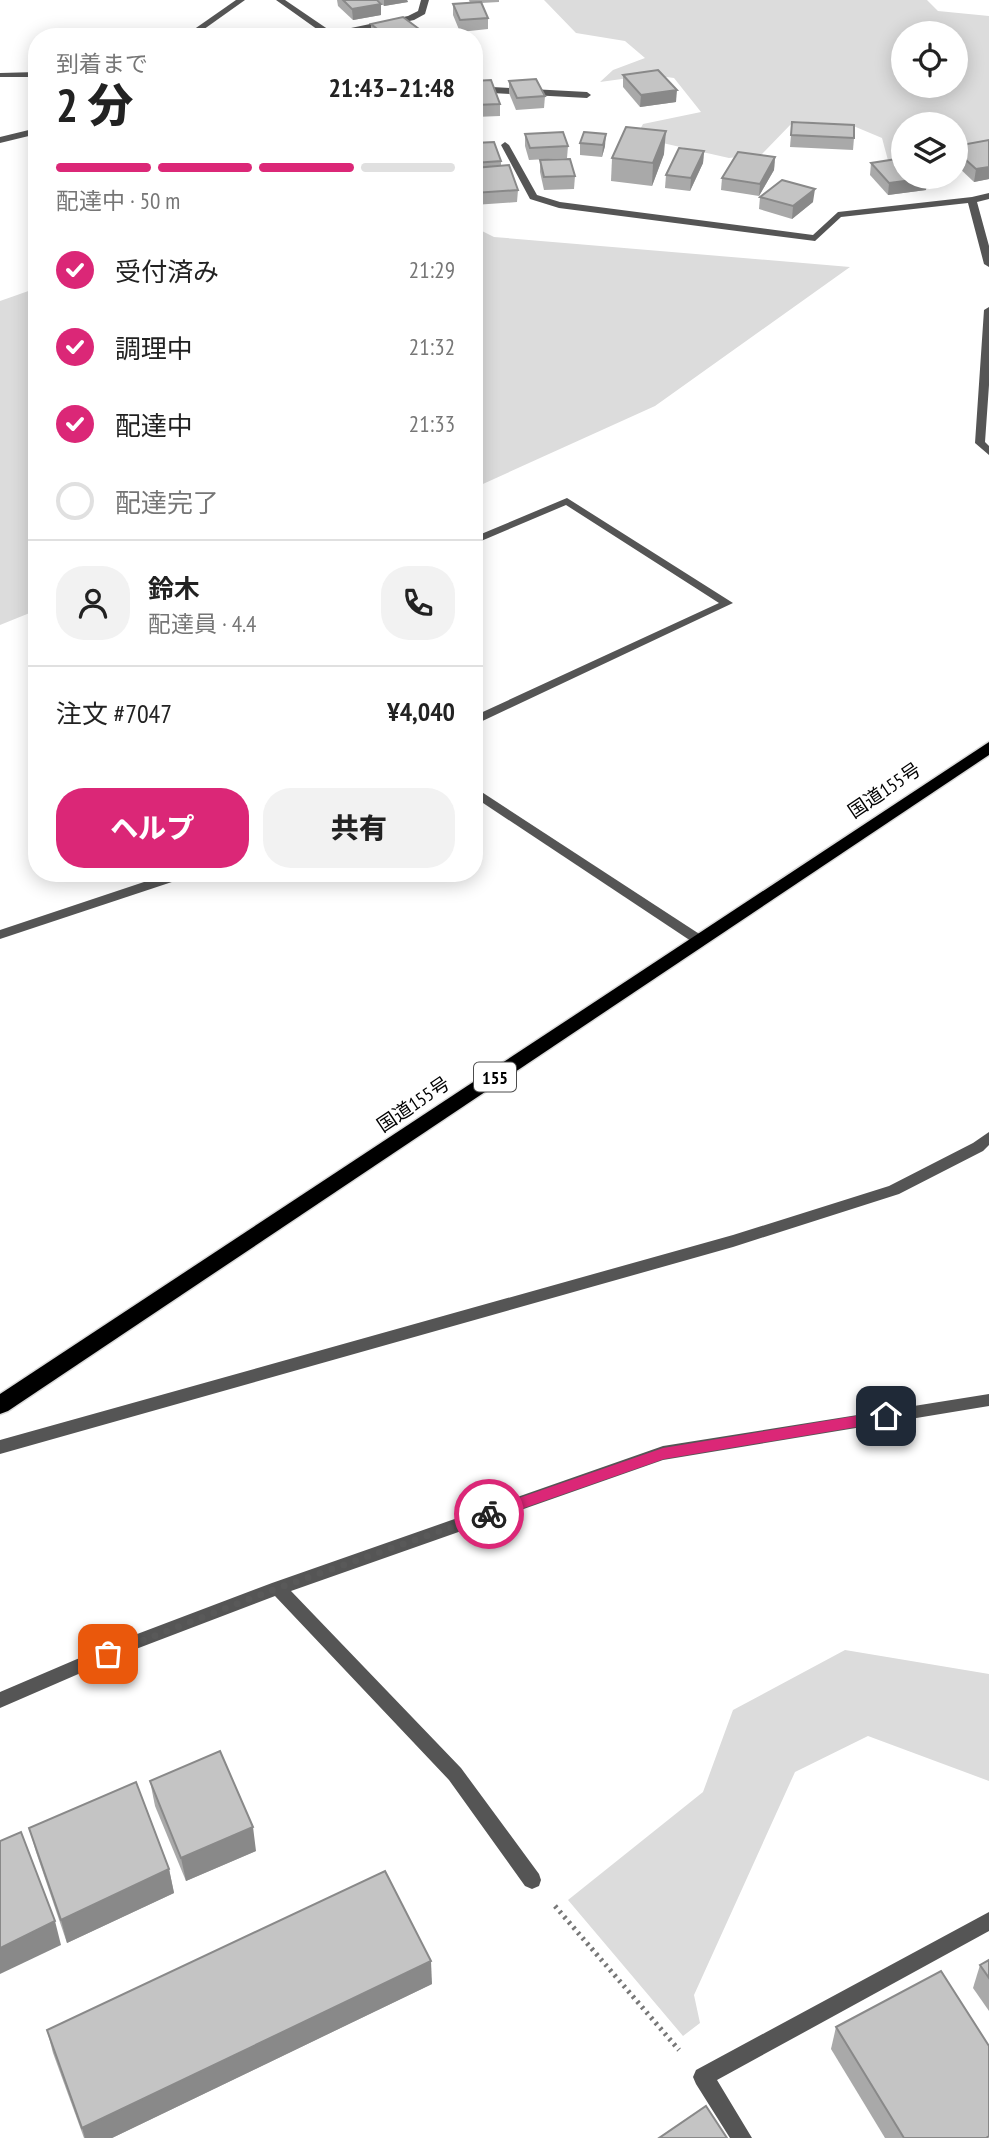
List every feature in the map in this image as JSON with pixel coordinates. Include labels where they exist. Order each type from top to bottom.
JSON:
[{"type":"highway","name":"国道155号","points":[[0,1405],[989,747]]},
{"type":"street","points":[[200,28],[241,0]]},
{"type":"street","points":[[280,0],[321,28]]},
{"type":"street","points":[[368,28],[411,18],[422,12],[425,0]]},
{"type":"street","points":[[0,75],[28,74]]},
{"type":"street","points":[[483,89],[587,95]]},
{"type":"street","points":[[0,141],[28,133]]},
{"type":"street","points":[[505,145],[533,197],[559,205],[815,238],[838,215],[989,196]]},
{"type":"street","points":[[972,200],[989,264]]},
{"type":"street","points":[[989,310],[980,443],[989,452]]},
{"type":"street","points":[[483,537],[567,501],[727,603],[483,717]]},
{"type":"street","points":[[483,797],[699,940]]},
{"type":"street","points":[[0,935],[158,882]]},
{"type":"street","points":[[0,1447],[746,1237],[894,1190],[978,1147],[989,1137]]},
{"type":"street","points":[[0,1700],[130,1644],[278,1588],[663,1453],[989,1400]]},
{"type":"street","points":[[278,1588],[455,1774],[532,1880]]},
{"type":"street","points":[[742,2138],[703,2077],[989,1921]]},
{"type":"path","points":[[532,1880],[703,2077]]},
{"type":"shaded area","points":[[544,0],[927,0],[938,11],[989,16],[989,145],[968,149],[968,112],[891,112],[889,164],[882,138],[851,125],[794,121],[762,154],[729,158],[636,137],[643,124],[701,112],[674,78],[651,75],[600,82],[613,70],[645,58],[625,41],[576,33]]},
{"type":"shaded area","points":[[483,232],[494,237],[850,267],[655,406],[483,484]]},
{"type":"shaded area","points":[[28,291],[28,614],[0,625],[0,301]]},
{"type":"shaded area","points":[[845,1650],[989,1674],[989,1781],[868,1736],[795,1772],[694,1995],[700,2023],[683,2036],[568,1900],[703,1792],[733,1710]]},
{"type":"building","points":[[343,0],[377,0],[381,4],[352,9]]},
{"type":"building","points":[[481,2],[488,18],[460,20],[453,4]]},
{"type":"building","points":[[403,17],[418,28],[376,28],[371,24]]},
{"type":"building","points":[[658,70],[677,90],[641,95],[623,75]]},
{"type":"building","points":[[536,79],[545,96],[517,98],[509,81]]},
{"type":"building","points":[[483,80],[491,80],[500,104],[483,105]]},
{"type":"building","points":[[792,122],[854,125],[854,138],[791,135]]},
{"type":"building","points":[[626,127],[666,131],[653,163],[612,158]]},
{"type":"building","points":[[563,132],[568,146],[530,148],[525,134]]},
{"type":"building","points":[[584,132],[606,134],[603,145],[580,143]]},
{"type":"building","points":[[989,140],[989,167],[976,169],[968,162],[968,144]]},
{"type":"building","points":[[494,142],[501,161],[483,162],[483,143]]},
{"type":"building","points":[[679,148],[704,151],[691,178],[666,175]]},
{"type":"building","points":[[738,152],[775,157],[760,184],[722,178]]},
{"type":"building","points":[[570,159],[575,176],[544,177],[540,160]]},
{"type":"building","points":[[891,160],[891,183],[889,183],[871,163]]},
{"type":"building","points":[[509,165],[518,190],[483,192],[483,167]]},
{"type":"building","points":[[782,180],[815,189],[793,206],[760,197]]},
{"type":"building","points":[[220,1751],[253,1827],[181,1858],[150,1781]]},
{"type":"building","points":[[136,1782],[169,1869],[61,1920],[29,1828]]},
{"type":"building","points":[[21,1832],[55,1921],[0,1948],[0,1841]]},
{"type":"building","points":[[385,1871],[431,1961],[82,2128],[47,2030]]},
{"type":"building","points":[[989,1960],[989,1978],[980,1965]]},
{"type":"building","points":[[941,1971],[989,2046],[989,2136],[986,2138],[904,2138],[836,2027]]},
{"type":"building","points":[[706,2106],[727,2138],[659,2138]]},
{"type":"way so far","points":[[108,1654],[278,1588],[489,1514]]},
{"type":"route","points":[[489,1514],[663,1453],[886,1416]]}]
